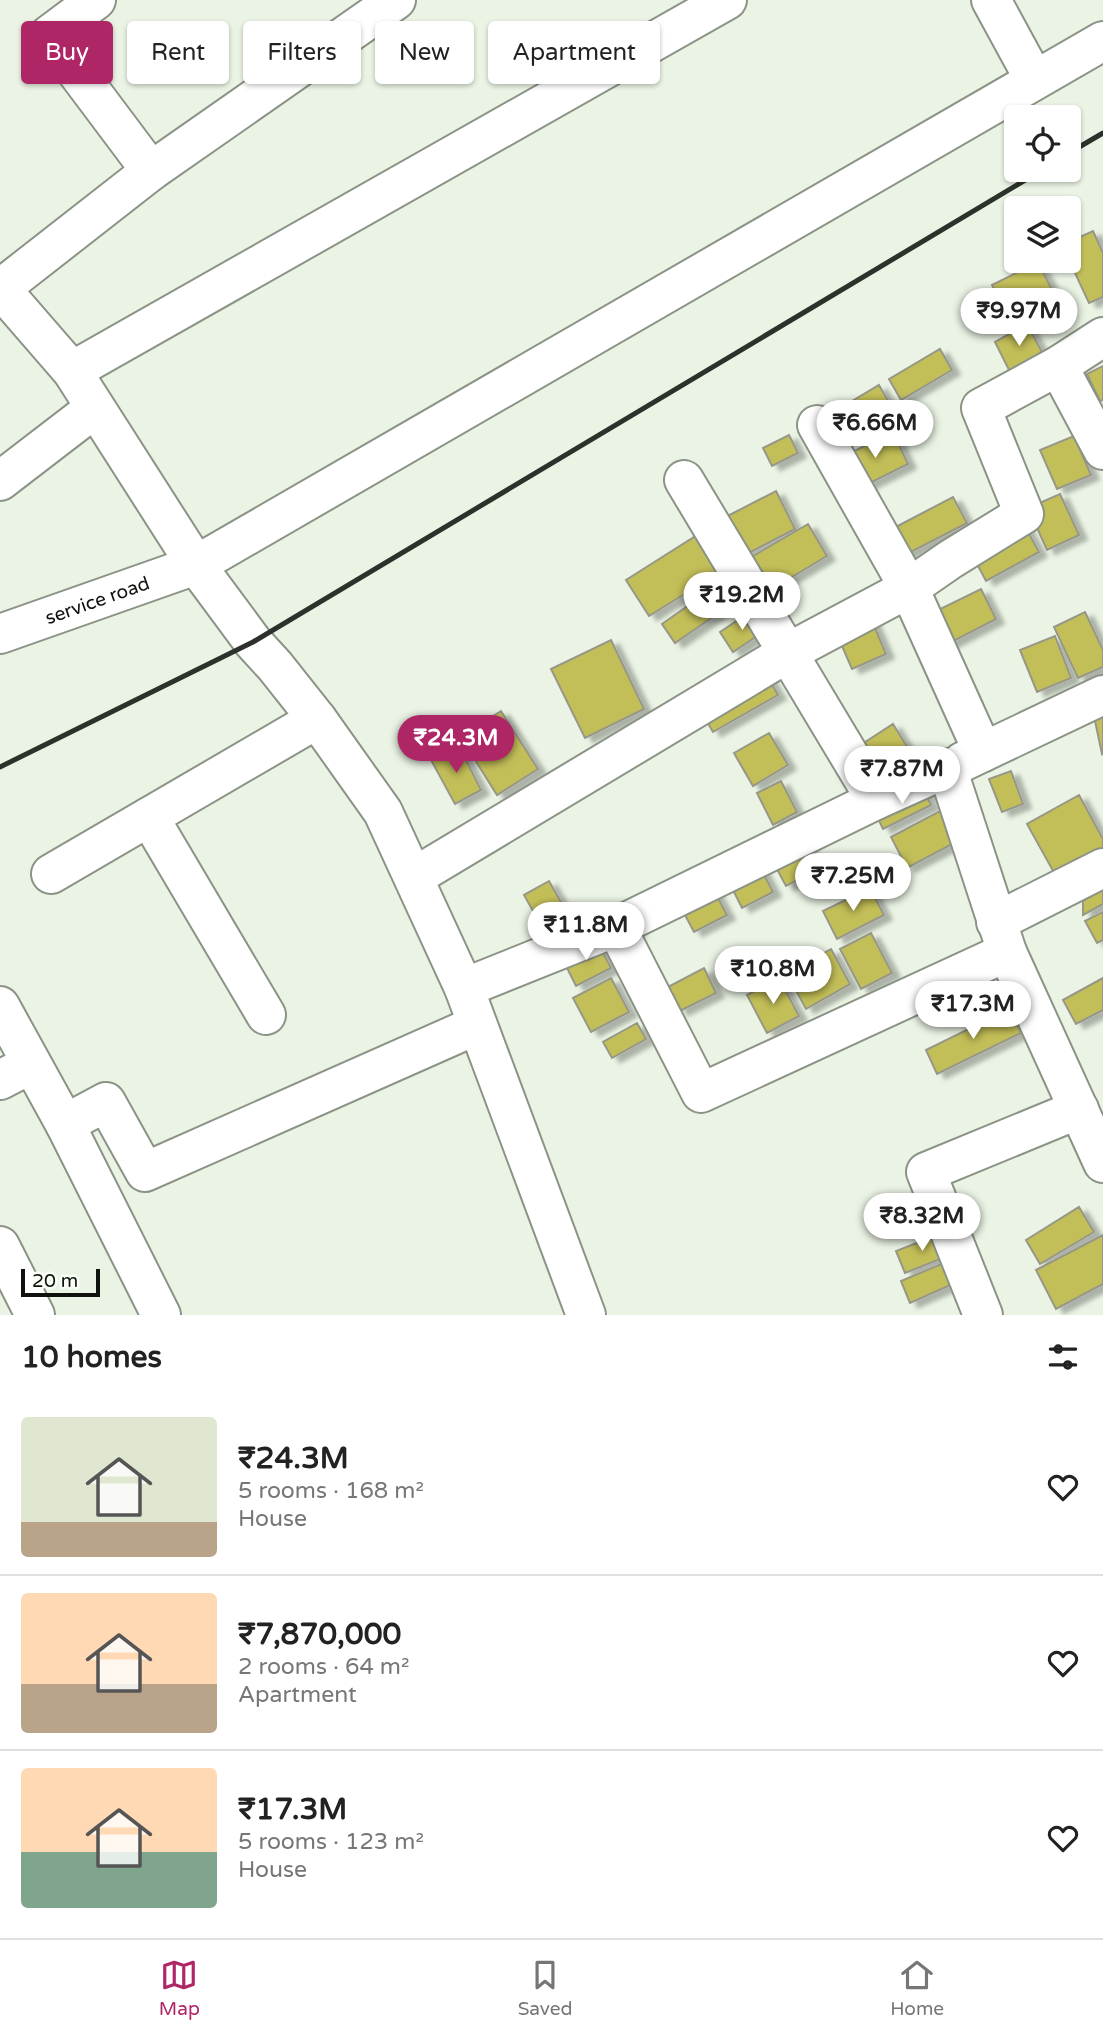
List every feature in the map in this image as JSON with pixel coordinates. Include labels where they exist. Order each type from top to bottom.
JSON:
[{"type":"street","points":[[96,0],[49,35],[151,171]]},
{"type":"street","points":[[397,0],[151,171],[0,289],[72,371],[196,565],[253,642],[317,719],[383,812],[464,988],[586,1315]]},
{"type":"street","points":[[72,371],[727,0]]},
{"type":"street","points":[[991,0],[1034,79]]},
{"type":"street","name":"service road","points":[[0,634],[196,565],[1103,41]]},
{"type":"street","points":[[414,877],[789,652],[909,588],[1024,514],[981,408],[1058,366],[1103,337]]},
{"type":"street","points":[[1058,366],[1103,450]]},
{"type":"street","points":[[0,481],[96,408]]},
{"type":"street","points":[[817,425],[909,588],[983,752]]},
{"type":"street","points":[[684,480],[876,800]]},
{"type":"street","points":[[464,988],[616,927],[876,800],[1103,695]]},
{"type":"street","points":[[51,874],[317,719]]},
{"type":"street","points":[[947,768],[1001,937],[1103,1163]]},
{"type":"street","points":[[149,817],[266,1015]]},
{"type":"street","points":[[616,927],[702,1093],[1001,937],[1103,868]]},
{"type":"street","points":[[0,1006],[16,1072],[65,1124],[160,1315]]},
{"type":"street","points":[[65,1124],[106,1102],[145,1172],[477,1025]]},
{"type":"street","points":[[984,1315],[926,1172],[1079,1109]]},
{"type":"street","points":[[0,1246],[35,1315]]},
{"type":"building","points":[[1093,231],[1103,253],[1103,297],[1089,303],[1075,273],[1081,273],[1081,236]]},
{"type":"building","points":[[1016,273],[1044,273],[1058,302],[1012,325],[992,285]]},
{"type":"building","points":[[1027,324],[1043,354],[1010,372],[995,342]]},
{"type":"building","points":[[940,349],[952,370],[901,400],[889,379]]},
{"type":"building","points":[[1103,366],[1103,400],[1100,401],[1087,374]]},
{"type":"building","points":[[879,385],[891,406],[843,433],[832,413]]},
{"type":"building","points":[[893,432],[908,464],[858,489],[842,457]]},
{"type":"building","points":[[789,435],[798,453],[772,466],[763,448]]},
{"type":"building","points":[[1074,436],[1091,475],[1057,489],[1040,450]]},
{"type":"building","points":[[776,491],[795,529],[739,558],[720,520]]},
{"type":"building","points":[[1060,494],[1079,535],[1047,550],[1028,508]]},
{"type":"building","points":[[953,497],[967,523],[905,555],[892,529]]},
{"type":"building","points":[[1022,521],[1039,552],[986,581],[969,549]]},
{"type":"building","points":[[808,524],[827,556],[765,593],[746,560]]},
{"type":"building","points":[[702,532],[725,569],[649,616],[626,580]]},
{"type":"building","points":[[981,589],[996,619],[940,648],[924,617]]},
{"type":"building","points":[[706,593],[720,612],[675,643],[662,624]]},
{"type":"building","points":[[750,612],[763,632],[733,652],[720,632]]},
{"type":"building","points":[[1085,612],[1103,650],[1103,667],[1078,678],[1054,627]]},
{"type":"building","points":[[869,614],[886,654],[852,669],[835,630]]},
{"type":"building","points":[[1055,636],[1071,678],[1037,692],[1020,650]]},
{"type":"building","points":[[611,640],[644,709],[585,738],[551,669]]},
{"type":"building","points":[[764,671],[778,695],[713,732],[699,708]]},
{"type":"building","points":[[501,711],[538,769],[497,795],[460,736]]},
{"type":"building","points":[[1103,712],[1103,753],[1102,754],[1094,716]]},
{"type":"building","points":[[893,724],[914,758],[877,781],[856,748]]},
{"type":"building","points":[[769,733],[788,765],[753,786],[734,753]]},
{"type":"building","points":[[459,746],[481,790],[455,804],[431,760]]},
{"type":"building","points":[[1011,771],[1023,804],[1002,812],[989,779]]},
{"type":"building","points":[[781,781],[797,812],[773,825],[757,793]]},
{"type":"building","points":[[921,784],[931,805],[883,829],[873,808]]},
{"type":"building","points":[[1079,795],[1103,839],[1103,852],[1057,878],[1027,824]]},
{"type":"building","points":[[940,811],[956,842],[907,868],[891,837]]},
{"type":"building","points":[[805,839],[820,868],[786,886],[771,858]]},
{"type":"building","points":[[757,861],[773,892],[742,908],[726,876]]},
{"type":"building","points":[[549,881],[572,922],[547,936],[524,895]]},
{"type":"building","points":[[710,883],[727,915],[694,932],[677,900]]},
{"type":"building","points":[[870,888],[884,915],[837,939],[823,911]]},
{"type":"building","points":[[1103,888],[1103,904],[1083,915],[1083,901]]},
{"type":"building","points":[[1103,912],[1103,940],[1097,943],[1085,921]]},
{"type":"building","points":[[871,933],[892,973],[861,989],[840,949]]},
{"type":"building","points":[[596,939],[611,968],[576,986],[561,956]]},
{"type":"building","points":[[831,949],[850,984],[806,1009],[787,974]]},
{"type":"building","points":[[704,968],[716,993],[680,1011],[668,987]]},
{"type":"building","points":[[611,978],[629,1012],[591,1032],[573,998]]},
{"type":"building","points":[[779,978],[799,1016],[767,1033],[747,995]]},
{"type":"building","points":[[1103,978],[1103,1010],[1076,1024],[1063,1000]]},
{"type":"building","points":[[1009,1009],[1021,1033],[937,1074],[926,1050]]},
{"type":"building","points":[[637,1023],[646,1039],[612,1058],[603,1042]]},
{"type":"building","points":[[1079,1207],[1094,1232],[1040,1264],[1026,1240]]},
{"type":"building","points":[[940,1234],[948,1256],[905,1273],[896,1251]]},
{"type":"building","points":[[1103,1235],[1103,1284],[1056,1309],[1036,1270]]},
{"type":"building","points":[[946,1262],[955,1283],[910,1303],[901,1281]]},
{"type":"railway","points":[[1081,146],[1103,133]]},
{"type":"railway","points":[[0,767],[253,642],[1022,182]]}]
